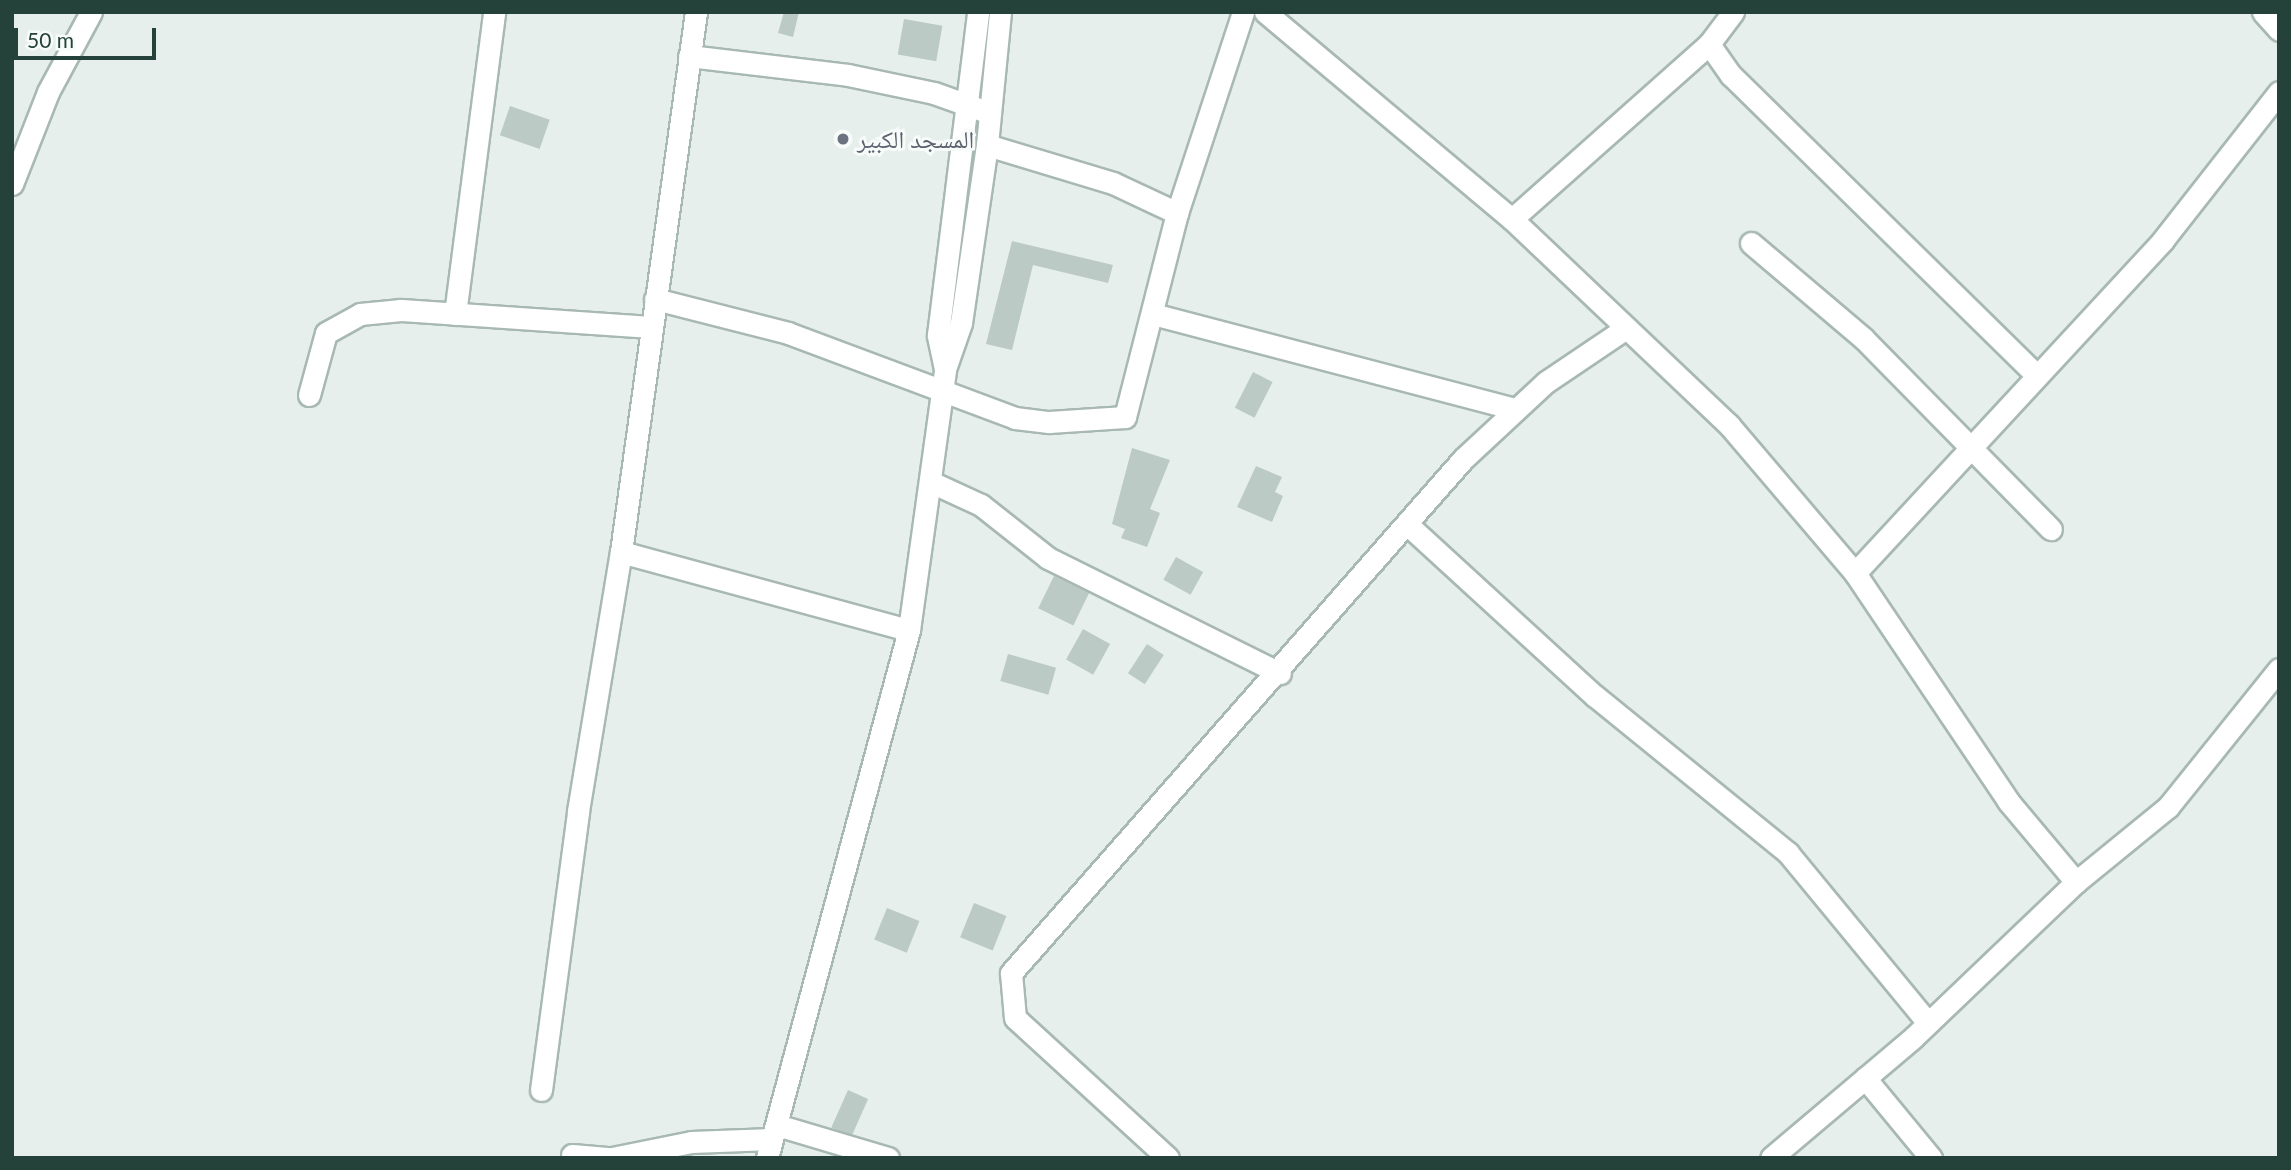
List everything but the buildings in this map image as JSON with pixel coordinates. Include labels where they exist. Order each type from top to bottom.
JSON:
[{"type":"street","points":[[12,184],[48,92],[91,12]]},
{"type":"street","points":[[455,314],[494,12]]},
{"type":"street","points":[[541,1090],[578,811],[621,552],[696,12]]},
{"type":"street","points":[[945,369],[938,335],[978,12]]},
{"type":"street","points":[[772,1141],[909,630],[945,369],[961,323],[987,145],[1000,12]]},
{"type":"street","points":[[656,299],[788,333],[942,395],[1049,422],[1125,417],[1177,213],[1243,12]]},
{"type":"street","points":[[1265,12],[1512,219],[1729,425],[1855,573],[2008,801],[2076,881]]},
{"type":"street","points":[[1512,219],[1709,44],[1733,12]]},
{"type":"street","points":[[2263,12],[2279,30]]},
{"type":"street","points":[[1709,44],[1731,75],[2037,376]]},
{"type":"street","points":[[689,56],[848,75],[990,113]]},
{"type":"street","points":[[1855,573],[1972,442],[2037,376],[2182,217],[2279,92]]},
{"type":"street","points":[[987,145],[1113,183],[1177,213]]},
{"type":"street","points":[[1751,243],[1972,442],[2051,529]]},
{"type":"street","points":[[309,395],[326,333],[348,317],[401,310],[651,327]]},
{"type":"street","points":[[1153,314],[1516,409]]},
{"type":"street","points":[[1168,1158],[1015,1018],[1009,980],[1021,958],[1280,673],[1408,524],[1516,409],[1584,353],[1626,328]]},
{"type":"street","points":[[931,482],[981,505],[1048,558],[1280,673]]},
{"type":"street","points":[[1408,524],[1595,696],[1788,852],[1928,1023]]},
{"type":"street","points":[[621,552],[909,630]]},
{"type":"street","points":[[1771,1158],[1928,1023],[2076,881],[2168,807],[2279,669]]},
{"type":"street","points":[[1865,1079],[1931,1158]]},
{"type":"street","points":[[572,1155],[609,1158],[691,1142],[772,1141],[888,1158]]},
{"type":"place","name":"المسجد الكبير","points":[[843,139]]}]
